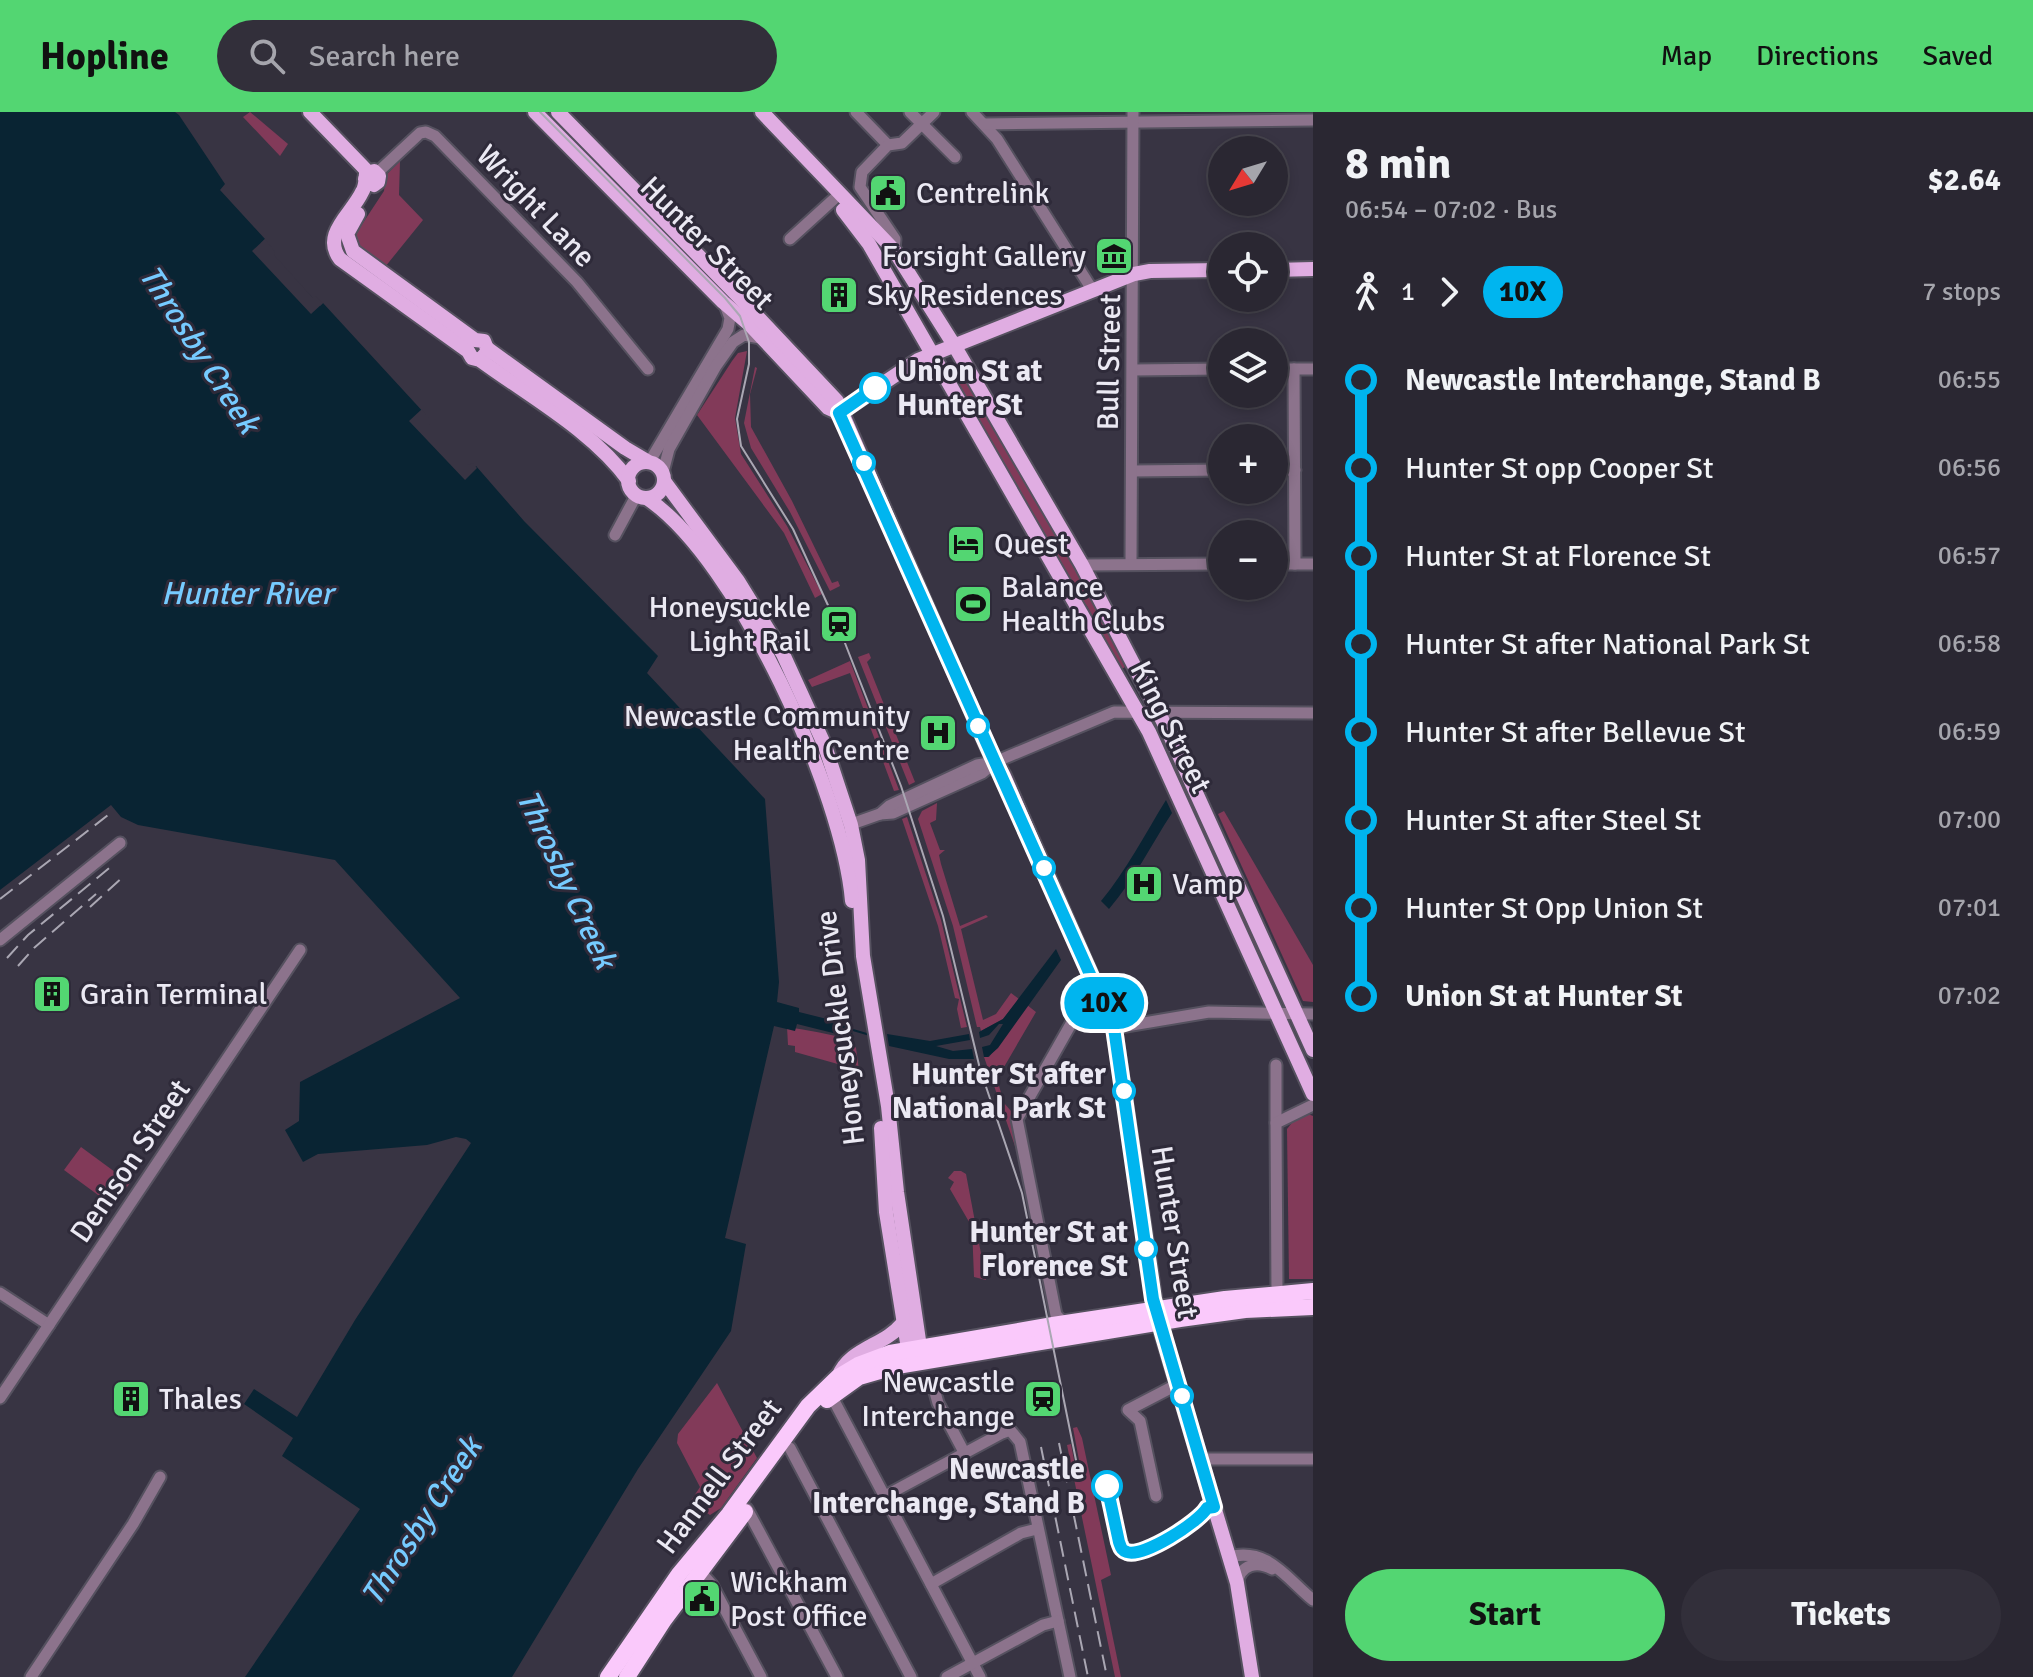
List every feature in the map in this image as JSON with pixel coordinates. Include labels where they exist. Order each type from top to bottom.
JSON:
[{"type":"highway","points":[[915,1356],[1157,1317],[1277,1293],[1313,1291]]},
{"type":"highway","points":[[915,1356],[1064,1323],[1313,1307]]},
{"type":"highway","name":"Hannell Street","points":[[608,1677],[694,1566],[808,1406],[838,1377],[872,1358],[915,1356]]},
{"type":"highway","name":"Hannell Street","points":[[633,1674],[694,1566],[747,1509],[831,1395],[859,1377],[915,1356]]},
{"type":"main road","points":[[310,112],[372,176],[349,228],[349,245],[361,258],[601,449],[642,497],[657,493],[664,476],[658,466],[478,350]]},
{"type":"main road","name":"King Street","points":[[762,112],[894,250],[954,345],[1082,565],[1157,711],[1313,1050]]},
{"type":"main road","name":"Hunter Street","points":[[560,113],[837,401],[839,413],[1100,994],[1114,1028],[1157,1317],[1237,1583],[1252,1677]]},
{"type":"main road","name":"Hunter Street","points":[[539,116],[723,302],[769,344],[828,408],[839,413]]},
{"type":"main road","name":"King Street","points":[[802,155],[869,244],[1137,711],[1313,1094]]},
{"type":"main road","points":[[1288,270],[1313,269]]},
{"type":"main road","points":[[839,413],[918,360],[1134,274],[1208,270]]},
{"type":"main road","points":[[629,481],[633,470],[648,461]]},
{"type":"main road","name":"Honeysuckle Drive","points":[[664,476],[738,581],[783,654],[825,746],[844,827]]},
{"type":"main road","name":"Honeysuckle Drive","points":[[642,497],[669,515],[694,545],[752,631],[801,727],[858,860],[861,934],[879,1107],[886,1212],[902,1324],[915,1356]]},
{"type":"main road","name":"Honeysuckle Drive","points":[[872,1045],[888,1106],[915,1356]]},
{"type":"main road","points":[[838,1377],[850,1358],[892,1334],[902,1324]]},
{"type":"street","points":[[856,112],[888,145],[897,146],[934,112]]},
{"type":"street","points":[[910,112],[955,157]]},
{"type":"street","points":[[972,112],[984,124],[1093,291]]},
{"type":"street","points":[[539,116],[560,113]]},
{"type":"street","points":[[984,124],[1133,116],[1313,120]]},
{"type":"street","name":"Bull Street","points":[[1131,563],[1133,116]]},
{"type":"street","name":"Wright Lane","points":[[372,176],[418,135],[428,132],[437,138],[549,251],[648,369]]},
{"type":"street","points":[[888,145],[862,172],[860,187],[895,239],[894,250]]},
{"type":"street","points":[[790,239],[834,199]]},
{"type":"street","points":[[648,461],[729,328],[729,314],[723,302]]},
{"type":"street","points":[[664,476],[669,449],[728,347],[745,335],[769,344]]},
{"type":"street","points":[[1133,370],[1208,369]]},
{"type":"street","points":[[1288,369],[1313,369]]},
{"type":"street","points":[[1294,369],[1295,564]]},
{"type":"street","points":[[1132,471],[1208,470]]},
{"type":"street","points":[[1288,470],[1295,470]]},
{"type":"street","points":[[615,535],[642,497]]},
{"type":"street","points":[[1082,565],[1208,564]]},
{"type":"street","points":[[1288,564],[1313,564]]},
{"type":"street","points":[[844,827],[900,810],[982,773],[995,762],[1114,712],[1313,713]]},
{"type":"street","points":[[0,940],[120,843]]},
{"type":"street","name":"Denison Street","points":[[0,1398],[300,950]]},
{"type":"street","points":[[1064,1323],[1056,1315],[1017,1119],[1084,1001],[1100,994]]},
{"type":"street","points":[[1114,1028],[1209,1012],[1313,1014]]},
{"type":"street","points":[[1276,1065],[1277,1293]]},
{"type":"street","points":[[1276,1123],[1313,1105]]},
{"type":"street","points":[[0,1293],[49,1325]]},
{"type":"street","points":[[1156,1496],[1140,1421],[1128,1410],[1178,1384]]},
{"type":"street","points":[[933,1385],[938,1403],[965,1454]]},
{"type":"street","points":[[831,1395],[980,1677]]},
{"type":"street","points":[[885,1496],[1010,1430],[1020,1442],[1070,1677]]},
{"type":"street","points":[[790,1448],[911,1677]]},
{"type":"street","points":[[1200,1459],[1313,1459]]},
{"type":"street","points":[[31,1677],[133,1524],[160,1477]]},
{"type":"street","points":[[747,1509],[837,1677]]},
{"type":"street","points":[[931,1584],[1021,1533],[1037,1529]]},
{"type":"street","points":[[1229,1557],[1249,1554],[1262,1557],[1313,1600]]},
{"type":"street","points":[[1237,1583],[1243,1570],[1259,1564],[1286,1578]]},
{"type":"street","points":[[694,1566],[712,1585],[761,1677]]},
{"type":"street","points":[[947,1677],[1043,1625],[1058,1621]]},
{"type":"shaded area","points":[[250,112],[288,144],[280,156],[243,117]]},
{"type":"shaded area","points":[[400,161],[399,195],[423,220],[385,267],[365,254],[357,244],[357,232],[384,191],[386,175]]},
{"type":"shaded area","points":[[747,351],[735,418],[741,454],[787,526],[822,594],[815,598],[784,533],[697,415],[738,353]]},
{"type":"shaded area","points":[[755,367],[750,394],[751,427],[832,583],[838,581],[840,586],[830,591],[790,512],[751,448],[744,423]]},
{"type":"shaded area","points":[[964,374],[1087,587],[1125,667],[1122,669],[1087,606],[1052,555],[1053,549],[953,379]]},
{"type":"shaded area","points":[[869,653],[871,658],[867,662],[915,782],[909,785],[858,657]]},
{"type":"shaded area","points":[[850,661],[899,790],[894,791],[850,673],[812,687],[808,680]]},
{"type":"shaded area","points":[[1165,737],[1250,925],[1274,987],[1270,989],[1161,739]]},
{"type":"shaded area","points":[[937,803],[936,820],[930,823],[940,850],[945,850],[939,855],[960,926],[986,915],[988,917],[961,929],[983,1020],[996,1014],[1011,993],[1019,999],[1003,1019],[981,1031],[977,1027],[953,926],[918,819],[922,811]]},
{"type":"shaded area","points":[[1224,811],[1313,965],[1313,1002],[1303,1001],[1218,814]]},
{"type":"shaded area","points":[[907,817],[941,920],[967,1027],[961,1028],[957,1009],[959,999],[955,998],[938,926],[902,819]]},
{"type":"shaded area","points":[[1027,1005],[1036,1012],[997,1079],[1004,1103],[1011,1111],[1023,1169],[984,1057],[989,1057]]},
{"type":"shaded area","points":[[787,1027],[849,1039],[856,1048],[859,1070],[795,1052],[795,1046],[788,1045]]},
{"type":"shaded area","points":[[1308,1114],[1313,1116],[1313,1279],[1289,1279],[1287,1129],[1295,1119]]},
{"type":"shaded area","points":[[81,1147],[130,1183],[113,1206],[64,1170]]},
{"type":"shaded area","points":[[954,1171],[966,1174],[986,1280],[974,1277],[972,1227],[950,1189],[954,1182],[948,1178]]},
{"type":"shaded area","points":[[717,1383],[757,1458],[721,1508],[710,1515],[690,1502],[700,1487],[677,1443],[678,1434]]},
{"type":"shaded area","points":[[1077,1427],[1082,1438],[1111,1575],[1101,1580],[1121,1677],[1115,1677],[1067,1445],[1071,1444],[1076,1471],[1081,1471],[1073,1428]]},
{"type":"water","name":"Hunter River","points":[[0,112],[175,112],[179,115],[225,184],[220,190],[265,239],[261,243],[320,306],[323,303],[426,415],[423,421],[471,470],[476,466],[524,521],[658,656],[647,673],[765,799],[779,982],[777,1002],[799,1008],[799,1012],[851,1025],[853,1038],[797,1024],[795,1031],[774,1026],[725,1238],[746,1244],[731,1331],[638,1469],[512,1677],[245,1677],[360,1509],[282,1456],[293,1438],[244,1404],[254,1389],[297,1417],[355,1320],[471,1143],[456,1137],[427,1145],[318,1154],[303,1162],[285,1130],[299,1121],[300,1082],[460,998],[335,860],[138,825],[121,817],[111,805],[0,890]]},
{"type":"water","points":[[1166,800],[1172,813],[1109,909],[1101,901]]},
{"type":"water","points":[[1056,949],[1061,960],[998,1048],[984,1057],[982,1047],[990,1045],[1003,1024],[980,1038],[979,1032],[1003,1019]]},
{"type":"water","points":[[887,1034],[930,1041],[969,1034],[970,1040],[936,1046],[953,1051],[972,1049],[974,1059],[949,1059],[889,1046]]},
{"type":"pier","points":[[265,239],[274,255],[313,298],[315,296],[323,303],[311,314],[252,251]]},
{"type":"pier","points":[[422,409],[429,418],[429,424],[468,465],[473,463],[477,468],[465,480],[409,421]]},
{"type":"waterway","points":[[853,1030],[870,1035]]},
{"type":"tram line","points":[[540,112],[740,316],[749,342],[749,364],[737,419],[741,446],[793,529],[843,638],[901,786],[943,916],[980,1069],[1022,1193],[1078,1470]]},
{"type":"railway","points":[[0,899],[112,812]]},
{"type":"railway","points":[[7,958],[28,935],[113,865]]},
{"type":"railway","points":[[90,907],[123,877]]},
{"type":"railway","points":[[18,966],[96,894]]},
{"type":"railway","points":[[1059,1443],[1107,1677]]},
{"type":"railway","points":[[1041,1447],[1088,1677]]},
{"type":"bus line","name":"10X","points":[[875,388],[839,413],[881,501],[988,748],[1004,776],[1114,1028],[1153,1299],[1214,1507],[1207,1508],[1203,1516],[1176,1534],[1150,1548],[1129,1553],[1120,1547],[1107,1486]]},
{"type":"place","name":"Centrelink","points":[[888,193]]},
{"type":"place","name":"Forsight Gallery","points":[[1114,256]]},
{"type":"place","name":"Sky Residences","points":[[839,295]]},
{"type":"place","name":"Union St at Hunter St","points":[[875,388]]},
{"type":"place","name":"Quest","points":[[966,544]]},
{"type":"place","name":"Balance Health Clubs","points":[[973,604]]},
{"type":"place","name":"Honeysuckle Light Rail","points":[[839,624]]},
{"type":"place","name":"Newcastle Community Health Centre","points":[[938,733]]},
{"type":"place","name":"Vamp","points":[[1144,884]]},
{"type":"place","name":"Grain Terminal","points":[[52,994]]},
{"type":"place","name":"Hunter St after National Park St","points":[[1124,1091]]},
{"type":"place","name":"Hunter St at Florence St","points":[[1146,1249]]},
{"type":"place","name":"Thales","points":[[131,1399]]},
{"type":"place","name":"Newcastle Interchange","points":[[1043,1399]]},
{"type":"place","name":"Newcastle Interchange, Stand B","points":[[1107,1486]]},
{"type":"place","name":"Wickham Post Office","points":[[702,1599]]},
{"type":"water label","name":"Throsby Creek","points":[[200,349]]},
{"type":"water label","name":"Throsby Creek","points":[[567,879]]},
{"type":"water label","name":"Throsby Creek","points":[[421,1521]]}]
